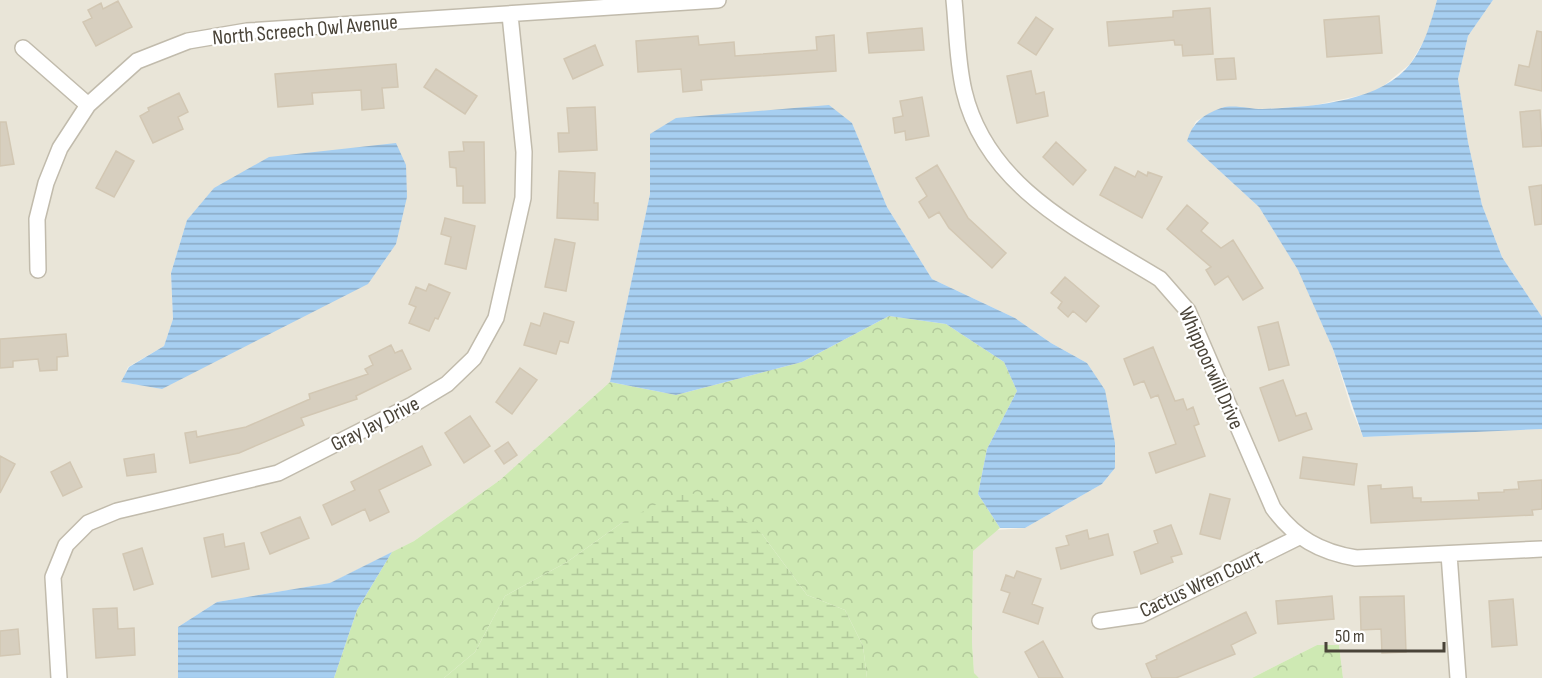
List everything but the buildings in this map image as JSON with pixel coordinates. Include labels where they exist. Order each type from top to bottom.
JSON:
[{"type":"street","name":"North Screech Owl Avenue","points":[[38,270],[37,219],[46,183],[60,148],[88,105],[137,61],[188,40],[247,31],[718,0]]},
{"type":"street","name":"Whippoorwill Drive","points":[[954,0],[960,67],[965,93],[975,122],[988,147],[1018,185],[1046,209],[1160,279],[1175,293],[1188,311],[1273,508],[1299,537],[1335,555],[1356,558],[1542,549]]},
{"type":"street","name":"Gray Jay Drive","points":[[59,678],[53,577],[66,545],[88,523],[117,512],[278,473],[412,405],[447,384],[474,358],[496,318],[523,198],[524,152],[510,15]]},
{"type":"street","points":[[23,48],[88,105]]},
{"type":"street","name":"Cactus Wren Court","points":[[1100,621],[1141,615],[1299,537]]},
{"type":"street","points":[[1449,554],[1458,678]]},
{"type":"shaded area","points":[[0,0],[1437,0],[1428,34],[1410,64],[1376,92],[1311,106],[1260,109],[1223,107],[1196,121],[1187,141],[1259,207],[1299,271],[1333,349],[1351,408],[1363,437],[1542,429],[1542,678],[1343,678],[1339,645],[1317,645],[1252,678],[979,678],[974,674],[973,551],[996,530],[1025,528],[1102,484],[1115,468],[1115,443],[1087,363],[1051,343],[1015,318],[932,279],[887,207],[852,123],[651,134],[650,194],[610,382],[500,480],[414,541],[331,583],[217,602],[178,627],[178,678],[0,678]],"holes":[[[214,189],[162,389],[122,382],[128,367],[164,346],[173,319],[171,273],[187,220]]]},
{"type":"shaded area","points":[[1493,0],[1542,0],[1542,317],[1502,257],[1482,205],[1468,142],[1458,79],[1468,36]]},
{"type":"green space","points":[[889,316],[946,324],[1004,362],[1017,391],[987,449],[978,494],[1000,528],[973,551],[972,642],[974,673],[979,678],[867,678],[863,646],[845,610],[807,595],[762,534],[623,522],[567,562],[505,596],[475,652],[444,678],[334,678],[357,610],[392,552],[414,541],[500,480],[610,382],[676,395],[802,362]]},
{"type":"green space","points":[[682,491],[719,500],[762,534],[807,595],[845,610],[863,646],[867,678],[444,678],[475,652],[505,596],[567,562],[623,522]]},
{"type":"green space","points":[[1317,645],[1339,645],[1343,678],[1252,678]]},
{"type":"water","points":[[1437,0],[1493,0],[1468,36],[1458,79],[1468,142],[1482,205],[1502,257],[1542,317],[1542,429],[1363,437],[1333,349],[1298,270],[1259,207],[1187,141],[1192,129],[1200,120],[1221,108],[1301,107],[1343,100],[1382,87],[1398,76],[1416,56],[1427,33]]},
{"type":"water","points":[[829,105],[852,123],[887,207],[932,279],[1015,318],[1051,343],[1087,363],[1105,390],[1115,443],[1115,468],[1102,484],[1025,528],[1000,528],[978,494],[987,449],[1017,391],[1004,362],[946,324],[889,316],[802,362],[676,395],[610,382],[650,194],[650,134],[676,118]]},
{"type":"water","points":[[396,143],[406,165],[407,197],[396,244],[368,284],[162,389],[121,382],[129,367],[164,346],[173,319],[171,273],[187,220],[214,188],[269,157]]},
{"type":"water","points":[[392,552],[357,610],[334,678],[178,678],[178,627],[217,602],[330,583]]}]
